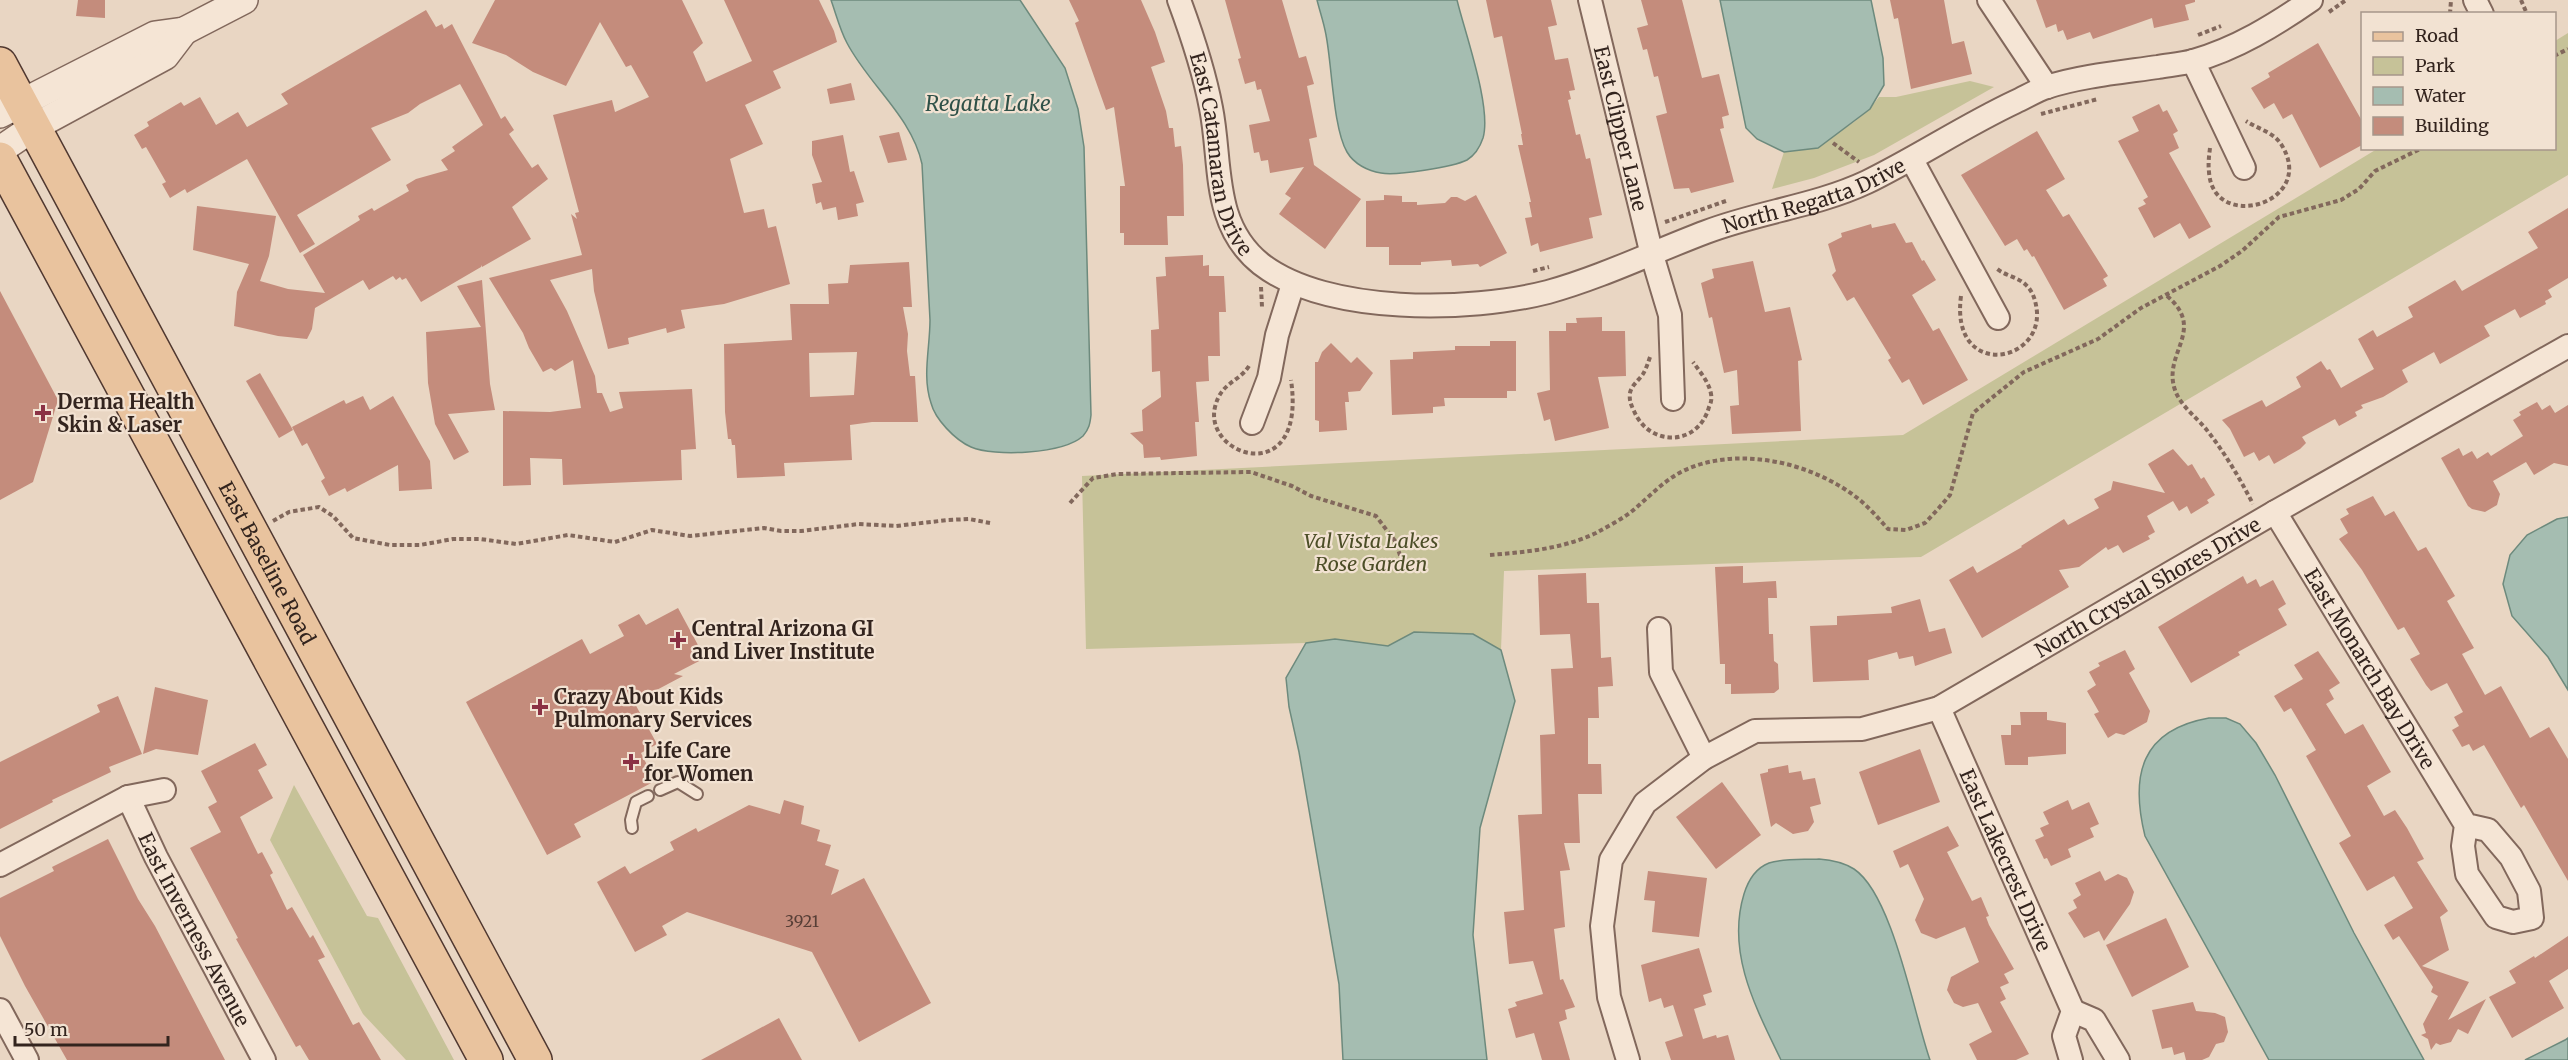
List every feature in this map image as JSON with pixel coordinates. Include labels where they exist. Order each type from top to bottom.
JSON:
[{"type":"main road","name":"East Baseline Road","points":[[0,64],[19,115],[201,438],[534,1060]]},
{"type":"main road","points":[[0,159],[486,1060]]},
{"type":"main road","points":[[161,460],[201,438]]},
{"type":"street","points":[[0,150],[19,115],[165,56],[184,31],[244,0]]},
{"type":"street","name":"East Catamaran Drive","points":[[1179,0],[1198,52],[1211,108],[1219,191],[1227,214],[1246,248],[1260,263],[1293,284]]},
{"type":"street","name":"East Clipper Lane","points":[[1590,0],[1652,255],[1670,315],[1673,399]]},
{"type":"street","points":[[1989,0],[2047,87]]},
{"type":"street","name":"North Regatta Drive","points":[[1293,284],[1344,298],[1420,306],[1482,303],[1547,292],[1652,255],[1708,231],[1808,203],[1863,184],[1911,160],[1971,123],[2047,87],[2193,61],[2267,30],[2311,0]]},
{"type":"street","points":[[2193,61],[2244,168]]},
{"type":"street","points":[[1911,160],[1998,318]]},
{"type":"street","points":[[1252,423],[1269,378],[1277,335],[1293,284]]},
{"type":"street","name":"North Crystal Shores Drive","points":[[1704,758],[1755,730],[1862,729],[1939,708],[2568,346]]},
{"type":"street","name":"East Monarch Bay Drive","points":[[2268,517],[2466,825]]},
{"type":"street","points":[[1628,1060],[1609,997],[1602,926],[1611,860],[1645,803],[1704,758],[1661,672],[1659,629]]},
{"type":"street","name":"East Lakecrest Drive","points":[[1939,708],[2073,1011]]},
{"type":"street","points":[[0,865],[128,797],[164,790]]},
{"type":"street","name":"East Inverness Avenue","points":[[128,797],[156,857],[264,1060]]},
{"type":"street","points":[[0,1010],[27,1060]]},
{"type":"street","points":[[2071,1060],[2064,1036],[2073,1011],[2094,1020],[2118,1060]]},
{"type":"lane","points":[[660,790],[678,782],[697,794]]},
{"type":"lane","points":[[632,828],[631,820],[636,802],[648,796]]},
{"type":"path","points":[[2189,38],[2231,22]]},
{"type":"path","points":[[1490,555],[1534,552],[1563,545],[1594,533],[1629,513],[1680,473],[1711,459],[1746,457],[1818,475],[1855,496],[1888,529],[1906,530],[1925,523],[1950,495],[1973,413],[2024,372],[2098,339],[2141,308],[2167,296],[2242,251],[2279,217],[2307,207],[2341,200],[2359,189],[2375,171],[2418,150]]},
{"type":"path","points":[[1849,166],[1866,158]]},
{"type":"path","points":[[1647,231],[1683,215],[1735,198]]},
{"type":"path","points":[[1522,274],[1553,266]]},
{"type":"path","points":[[2167,296],[2178,305],[2184,315],[2184,329],[2174,369],[2174,388],[2182,403],[2206,429],[2268,517]]},
{"type":"path","points":[[1070,503],[1093,478],[1117,474],[1251,472],[1292,486],[1311,496],[1376,516],[1395,541],[1401,558]]},
{"type":"path","points":[[252,533],[289,512],[319,507],[333,516],[353,538],[390,545],[420,545],[453,539],[480,539],[516,544],[568,534],[615,542],[651,530],[690,536],[764,528],[801,531],[859,524],[896,526],[948,520],[990,523]]},
{"type":"green space","name":"Val Vista Lakes Rose Garden","points":[[2568,33],[2568,175],[1921,557],[1504,571],[1501,650],[1473,634],[1414,632],[1388,646],[1335,639],[1306,643],[1086,649],[1082,476],[1903,435],[2375,150],[2556,150],[2556,40]]},
{"type":"green space","points":[[1970,81],[1994,87],[1874,155],[1814,178],[1772,189],[1784,152],[1811,145],[1837,133],[1860,117],[1879,97],[1896,97]]},
{"type":"green space","points":[[294,785],[367,916],[378,918],[454,1060],[406,1060],[363,1014],[270,840]]},
{"type":"water","name":"Regatta Lake","points":[[831,0],[1020,0],[1065,68],[1078,109],[1084,147],[1091,415],[1087,431],[1073,442],[1060,447],[1028,452],[982,450],[971,447],[959,439],[947,428],[933,409],[927,383],[930,320],[922,164],[917,147],[900,116],[847,43]]},
{"type":"water","points":[[1317,0],[1457,0],[1484,108],[1483,138],[1479,148],[1472,156],[1467,160],[1450,165],[1388,174],[1366,169],[1353,160],[1342,141],[1339,128],[1326,35]]},
{"type":"water","points":[[1720,0],[1871,0],[1883,58],[1884,85],[1870,109],[1818,148],[1784,152],[1757,139],[1746,128]]},
{"type":"water","points":[[2568,517],[2568,690],[2548,657],[2512,616],[2503,584],[2510,555],[2527,535],[2557,519]]},
{"type":"water","points":[[1414,632],[1473,634],[1501,650],[1515,701],[1480,828],[1473,935],[1487,1060],[1343,1060],[1339,984],[1299,752],[1289,707],[1286,678],[1306,643],[1335,639],[1388,646]]},
{"type":"water","points":[[2209,718],[2226,718],[2240,724],[2256,743],[2275,775],[2354,933],[2424,1060],[2269,1060],[2145,836],[2141,814],[2139,794],[2141,775],[2146,759],[2155,745],[2168,733],[2186,724]]},
{"type":"water","points":[[1819,859],[1837,862],[1854,869],[1868,883],[1880,903],[1901,957],[1930,1060],[1781,1060],[1746,980],[1741,959],[1739,916],[1746,889],[1760,868],[1781,860]]},
{"type":"water","points":[[2568,1038],[2568,1060],[2525,1060],[2565,1040]]},
{"type":"building","points":[[78,0],[105,0],[105,18],[76,16]]},
{"type":"building","points":[[495,0],[682,0],[703,43],[693,52],[706,82],[752,61],[724,0],[819,0],[834,31],[837,42],[773,71],[781,88],[745,105],[763,144],[730,159],[744,213],[764,209],[768,228],[776,226],[790,284],[724,304],[681,310],[685,328],[667,333],[666,328],[628,338],[629,344],[608,349],[594,291],[592,269],[550,280],[567,311],[595,376],[597,393],[602,393],[610,412],[623,408],[619,392],[692,389],[696,449],[681,450],[682,480],[563,485],[562,459],[530,458],[531,485],[503,486],[503,411],[550,412],[581,408],[573,360],[555,371],[551,368],[543,372],[523,333],[489,278],[582,255],[571,214],[577,219],[575,213],[579,212],[553,115],[612,100],[615,112],[649,97],[631,65],[626,67],[600,22],[566,86],[533,72],[506,55],[472,43]]},
{"type":"building","points":[[1069,0],[1141,0],[1155,32],[1165,62],[1151,67],[1166,111],[1169,128],[1173,128],[1175,147],[1181,146],[1183,165],[1184,216],[1167,216],[1168,245],[1124,245],[1124,233],[1120,233],[1120,186],[1125,186],[1114,107],[1106,110],[1075,23],[1079,21]]},
{"type":"building","points":[[1225,0],[1282,0],[1299,58],[1306,56],[1314,84],[1307,86],[1317,137],[1309,139],[1314,165],[1361,199],[1325,249],[1279,214],[1291,198],[1285,194],[1304,167],[1270,173],[1268,160],[1261,161],[1259,152],[1254,153],[1249,125],[1270,121],[1261,89],[1257,90],[1255,81],[1245,84],[1238,59],[1241,58]]},
{"type":"building","points":[[1486,0],[1551,0],[1557,25],[1548,27],[1555,60],[1568,58],[1575,90],[1569,91],[1571,99],[1568,100],[1576,135],[1580,134],[1586,159],[1590,158],[1602,215],[1589,218],[1593,238],[1540,252],[1538,243],[1531,246],[1525,218],[1532,217],[1529,202],[1531,202],[1518,145],[1523,145],[1522,134],[1502,36],[1494,38]]},
{"type":"building","points":[[1641,0],[1682,0],[1702,78],[1719,74],[1729,115],[1722,117],[1724,128],[1720,129],[1734,182],[1691,193],[1689,188],[1674,189],[1656,116],[1667,113],[1658,76],[1654,77],[1647,49],[1643,50],[1637,28],[1648,25]]},
{"type":"building","points":[[1890,0],[1944,0],[1952,44],[1964,41],[1972,74],[1911,89],[1898,18],[1894,19]]},
{"type":"building","points":[[2036,0],[2195,0],[2195,2],[2185,5],[2189,20],[2154,28],[2152,18],[2093,39],[2090,32],[2067,40],[2063,30],[2058,32],[2056,24],[2046,28]]},
{"type":"building","points":[[426,10],[436,27],[442,24],[444,29],[452,24],[501,119],[505,116],[514,130],[509,134],[532,168],[538,164],[548,179],[512,207],[531,239],[482,267],[481,265],[421,302],[406,278],[402,280],[400,277],[396,280],[393,276],[369,290],[363,280],[315,308],[312,329],[307,339],[278,336],[234,326],[237,292],[249,264],[193,250],[197,206],[276,216],[269,256],[260,281],[288,289],[325,293],[303,255],[360,220],[358,216],[372,208],[374,211],[409,191],[406,185],[416,179],[448,170],[441,160],[455,151],[452,147],[483,125],[460,84],[420,104],[408,113],[371,128],[391,160],[297,215],[315,244],[300,253],[247,159],[187,193],[185,189],[170,198],[162,184],[166,182],[146,147],[142,149],[134,135],[149,126],[147,122],[181,102],[184,106],[200,97],[216,125],[238,112],[247,127],[288,104],[281,94]]},
{"type":"building","points":[[2318,43],[2361,119],[2361,146],[2320,168],[2292,114],[2283,119],[2274,103],[2264,109],[2251,88],[2270,77],[2268,73]]},
{"type":"building","points":[[851,83],[855,100],[830,104],[827,89]]},
{"type":"building","points":[[2159,104],[2163,112],[2167,110],[2178,131],[2173,134],[2179,148],[2169,153],[2211,227],[2189,239],[2180,223],[2154,238],[2138,208],[2146,204],[2143,200],[2148,197],[2118,141],[2139,131],[2132,117]]},
{"type":"building","points":[[2037,131],[2065,179],[2046,190],[2063,217],[2069,214],[2108,276],[2103,279],[2107,286],[2064,310],[2034,256],[2032,257],[2027,249],[2024,251],[2017,239],[2005,246],[1961,175]]},
{"type":"building","points":[[899,132],[907,160],[888,163],[879,136]]},
{"type":"building","points":[[843,135],[850,172],[854,171],[864,202],[856,204],[858,216],[838,220],[836,207],[823,210],[821,202],[816,204],[812,184],[822,182],[812,155],[812,141]]},
{"type":"building","points":[[1384,195],[1402,196],[1402,202],[1417,202],[1417,205],[1445,203],[1451,197],[1465,201],[1476,195],[1507,253],[1480,267],[1478,264],[1452,266],[1451,260],[1421,262],[1421,265],[1389,265],[1389,247],[1366,247],[1366,201],[1384,200]]},
{"type":"building","points":[[2568,208],[2568,278],[2548,290],[2552,297],[2545,301],[2546,304],[2520,318],[2515,309],[2484,326],[2490,336],[2440,364],[2434,352],[2402,370],[2408,382],[2383,397],[2361,405],[2363,408],[2355,412],[2357,416],[2339,426],[2335,419],[2302,437],[2306,443],[2300,449],[2274,464],[2269,455],[2259,461],[2254,452],[2244,457],[2230,429],[2222,420],[2262,400],[2266,407],[2301,387],[2296,377],[2321,361],[2327,370],[2330,369],[2341,388],[2374,369],[2358,339],[2373,330],[2377,337],[2413,317],[2408,307],[2455,280],[2462,291],[2538,248],[2528,232]]},
{"type":"building","points":[[1895,223],[1906,243],[1912,242],[1936,280],[1912,295],[1933,331],[1939,328],[1968,380],[1923,405],[1909,379],[1902,383],[1888,360],[1891,358],[1854,297],[1847,301],[1832,275],[1836,271],[1828,244],[1842,237],[1841,233],[1871,224],[1872,228]]},
{"type":"building","points":[[1203,255],[1203,266],[1209,265],[1209,276],[1224,276],[1226,312],[1219,312],[1220,356],[1208,356],[1209,381],[1196,382],[1199,422],[1195,422],[1197,456],[1161,460],[1160,457],[1144,458],[1143,445],[1130,433],[1143,431],[1142,410],[1161,397],[1160,371],[1152,372],[1151,330],[1159,329],[1156,277],[1166,276],[1165,257]]},
{"type":"building","points":[[1753,261],[1765,312],[1790,307],[1802,360],[1798,361],[1801,431],[1732,434],[1730,406],[1739,405],[1737,370],[1724,373],[1712,317],[1709,318],[1701,283],[1714,278],[1712,269]]},
{"type":"building","points":[[909,262],[912,307],[903,307],[908,334],[907,351],[910,376],[915,376],[918,422],[872,422],[850,425],[852,460],[784,463],[785,476],[737,478],[735,445],[732,445],[731,439],[728,439],[725,412],[724,344],[792,340],[790,304],[829,304],[828,284],[848,283],[850,265]],"holes":[[[857,352],[854,395],[810,397],[809,353]]]},
{"type":"building","points":[[482,280],[490,384],[495,410],[448,414],[469,452],[454,460],[435,424],[428,383],[426,332],[481,327],[457,286]]},
{"type":"building","points":[[0,291],[58,400],[33,482],[0,500]]},
{"type":"building","points":[[1602,317],[1602,331],[1625,331],[1626,376],[1598,377],[1609,428],[1555,441],[1550,419],[1544,421],[1537,393],[1550,390],[1549,331],[1566,331],[1566,323],[1577,323],[1576,318]]},
{"type":"building","points":[[1490,341],[1516,341],[1516,391],[1507,391],[1507,398],[1444,398],[1445,406],[1433,407],[1433,413],[1392,415],[1390,360],[1413,359],[1413,352],[1455,350],[1455,346],[1490,346]]},
{"type":"building","points":[[1331,343],[1351,363],[1357,357],[1373,373],[1360,391],[1348,392],[1349,402],[1345,402],[1347,430],[1319,432],[1319,421],[1315,420],[1315,362],[1318,362],[1322,352]]},
{"type":"building","points":[[260,373],[293,430],[279,438],[246,381]]},
{"type":"building","points":[[363,396],[370,410],[393,396],[430,461],[432,489],[399,491],[398,465],[347,492],[345,488],[329,496],[321,481],[325,478],[307,443],[302,446],[292,427],[344,400],[346,404]]},
{"type":"building","points":[[2537,402],[2542,410],[2550,405],[2555,413],[2568,405],[2568,466],[2554,463],[2534,475],[2526,462],[2493,481],[2500,494],[2497,505],[2485,512],[2472,509],[2468,506],[2441,458],[2459,448],[2463,456],[2472,451],[2477,459],[2488,452],[2491,456],[2523,436],[2513,420],[2521,415],[2519,412]]},
{"type":"building","points":[[2173,449],[2188,466],[2192,464],[2201,479],[2204,477],[2215,495],[2207,500],[2209,503],[2191,514],[2187,506],[2179,511],[2173,501],[2147,516],[2155,532],[2148,536],[2150,539],[2123,553],[2118,545],[2108,550],[2106,547],[2079,567],[2059,570],[2069,587],[1982,638],[1949,580],[1973,566],[1977,573],[2064,519],[2068,525],[2099,508],[2094,499],[2111,490],[2113,481],[2165,493],[2148,464]]},
{"type":"building","points":[[2373,496],[2385,516],[2394,511],[2418,551],[2426,547],[2455,596],[2447,601],[2474,648],[2462,654],[2485,695],[2501,686],[2530,738],[2549,727],[2568,759],[2568,881],[2524,805],[2521,808],[2484,745],[2473,751],[2469,744],[2462,747],[2452,730],[2459,726],[2454,717],[2463,712],[2447,683],[2431,691],[2426,685],[2410,659],[2420,654],[2404,627],[2398,630],[2362,570],[2339,539],[2348,533],[2340,519],[2349,514],[2346,509]]},
{"type":"building","points":[[1743,566],[1743,583],[1776,581],[1777,598],[1768,598],[1769,634],[1773,634],[1774,661],[1778,664],[1779,689],[1774,693],[1731,694],[1731,684],[1725,684],[1725,664],[1720,664],[1715,567]]},
{"type":"building","points":[[1586,573],[1587,603],[1599,603],[1601,658],[1611,657],[1613,686],[1598,687],[1599,718],[1588,718],[1588,764],[1601,764],[1602,794],[1578,794],[1580,843],[1564,843],[1570,870],[1560,871],[1565,927],[1554,929],[1560,980],[1563,979],[1575,1007],[1565,1010],[1567,1019],[1559,1022],[1570,1060],[1542,1060],[1534,1033],[1516,1038],[1508,1009],[1517,1006],[1515,1002],[1543,994],[1533,961],[1509,964],[1504,912],[1524,910],[1518,815],[1542,814],[1540,735],[1555,734],[1551,669],[1573,668],[1570,634],[1540,635],[1538,575]]},
{"type":"building","points":[[2243,576],[2247,584],[2256,579],[2260,587],[2273,580],[2286,604],[2278,609],[2287,625],[2238,652],[2240,655],[2191,683],[2158,627]]},
{"type":"building","points":[[1920,599],[1929,632],[1945,628],[1952,653],[1915,666],[1913,656],[1899,659],[1897,652],[1868,660],[1869,680],[1813,682],[1810,626],[1837,625],[1837,616],[1892,613],[1891,607]]},
{"type":"building","points":[[678,608],[705,658],[674,674],[683,676],[634,702],[657,744],[641,753],[655,781],[574,824],[581,837],[547,855],[466,702],[582,639],[590,654],[624,636],[618,625],[639,614],[646,625]]},
{"type":"building","points":[[2125,650],[2135,669],[2129,673],[2150,711],[2147,722],[2124,735],[2116,733],[2108,738],[2094,714],[2099,712],[2087,691],[2096,685],[2089,672],[2100,666],[2098,663]]},
{"type":"building","points":[[2318,651],[2340,683],[2329,690],[2334,699],[2326,704],[2345,734],[2363,724],[2391,772],[2367,786],[2384,816],[2395,810],[2407,828],[2424,859],[2417,862],[2448,911],[2440,917],[2449,950],[2422,966],[2469,982],[2448,1020],[2486,999],[2468,1034],[2458,1029],[2451,1042],[2440,1045],[2436,1043],[2431,1050],[2428,1039],[2421,1035],[2426,1033],[2423,1024],[2438,996],[2431,992],[2433,987],[2399,936],[2393,940],[2384,925],[2413,908],[2394,876],[2367,891],[2339,843],[2351,836],[2306,756],[2316,750],[2291,708],[2284,712],[2274,696],[2303,679],[2294,665]]},
{"type":"building","points":[[155,687],[208,700],[198,755],[156,749],[143,754]]},
{"type":"building","points":[[118,696],[142,754],[109,767],[111,772],[52,800],[53,802],[0,829],[0,762],[100,712],[97,705]]},
{"type":"building","points":[[2020,712],[2047,712],[2047,720],[2066,723],[2066,754],[2028,757],[2028,765],[2005,765],[2001,735],[2011,735],[2011,725],[2021,725]]},
{"type":"building","points":[[255,743],[267,765],[258,770],[273,798],[240,817],[258,854],[262,852],[273,873],[270,875],[287,910],[292,907],[310,938],[313,935],[325,957],[318,960],[353,1025],[359,1022],[381,1060],[309,1060],[300,1045],[296,1047],[236,939],[238,938],[190,848],[221,832],[208,807],[217,802],[201,771]]},
{"type":"building","points":[[1920,749],[1940,802],[1878,825],[1859,772]]},
{"type":"building","points":[[1788,765],[1789,773],[1801,771],[1803,780],[1815,778],[1821,804],[1810,807],[1814,822],[1808,831],[1793,834],[1776,823],[1771,827],[1760,774],[1768,772],[1768,769]]},
{"type":"building","points":[[1722,782],[1761,835],[1716,869],[1676,817]]},
{"type":"building","points":[[784,800],[804,806],[801,824],[820,830],[817,841],[831,845],[825,865],[839,870],[831,895],[864,878],[931,1003],[859,1042],[812,952],[687,912],[662,926],[667,935],[635,952],[597,882],[625,866],[630,874],[674,850],[670,842],[696,828],[698,832],[749,805],[780,814]]},
{"type":"building","points":[[2068,800],[2072,810],[2089,802],[2099,824],[2090,828],[2094,837],[2068,849],[2071,857],[2051,866],[2047,858],[2044,859],[2035,840],[2044,836],[2040,828],[2049,824],[2043,812]]},
{"type":"building","points":[[1948,826],[1959,846],[1947,852],[1972,901],[1981,897],[1989,916],[1986,917],[1989,925],[2014,969],[2004,974],[2009,983],[2000,987],[2006,999],[2000,1002],[2029,1054],[2016,1060],[1977,1060],[1969,1044],[1992,1032],[1978,1003],[1963,1007],[1954,1003],[1947,990],[1951,977],[1979,962],[1965,927],[1936,939],[1921,933],[1915,920],[1924,899],[1908,864],[1900,868],[1893,851]]},
{"type":"building","points":[[108,839],[225,1060],[67,1060],[25,986],[0,936],[0,898],[54,871],[52,867]]},
{"type":"building","points":[[1648,871],[1707,878],[1699,937],[1652,932],[1655,901],[1644,900]]},
{"type":"building","points":[[2100,871],[2105,881],[2118,874],[2127,878],[2134,892],[2130,904],[2104,941],[2099,931],[2084,938],[2068,913],[2077,908],[2073,900],[2081,895],[2075,883]]},
{"type":"building","points":[[2166,918],[2189,967],[2132,997],[2106,945]]},
{"type":"building","points":[[2568,936],[2568,969],[2549,981],[2564,1008],[2512,1038],[2489,997],[2516,983],[2509,971],[2534,956],[2535,958]]},
{"type":"building","points":[[1699,948],[1712,992],[1703,995],[1706,1005],[1694,1009],[1703,1039],[1716,1035],[1717,1038],[1728,1035],[1735,1060],[1671,1060],[1665,1042],[1683,1036],[1673,1005],[1664,1008],[1661,998],[1649,1002],[1641,965]]},
{"type":"building","points":[[2193,1002],[2196,1011],[2215,1013],[2225,1017],[2228,1032],[2224,1042],[2216,1044],[2209,1057],[2202,1060],[2186,1060],[2184,1052],[2174,1055],[2172,1047],[2162,1049],[2152,1010]]},
{"type":"building","points":[[779,1018],[802,1060],[701,1060]]},
{"type":"place","name":"Derma Health Skin & Laser","points":[[43,413]]},
{"type":"place","name":"Central Arizona GI and Liver Institute","points":[[678,640]]},
{"type":"place","name":"Crazy About Kids Pulmonary Services","points":[[540,707]]},
{"type":"place","name":"Life Care for Women","points":[[631,762]]}]
